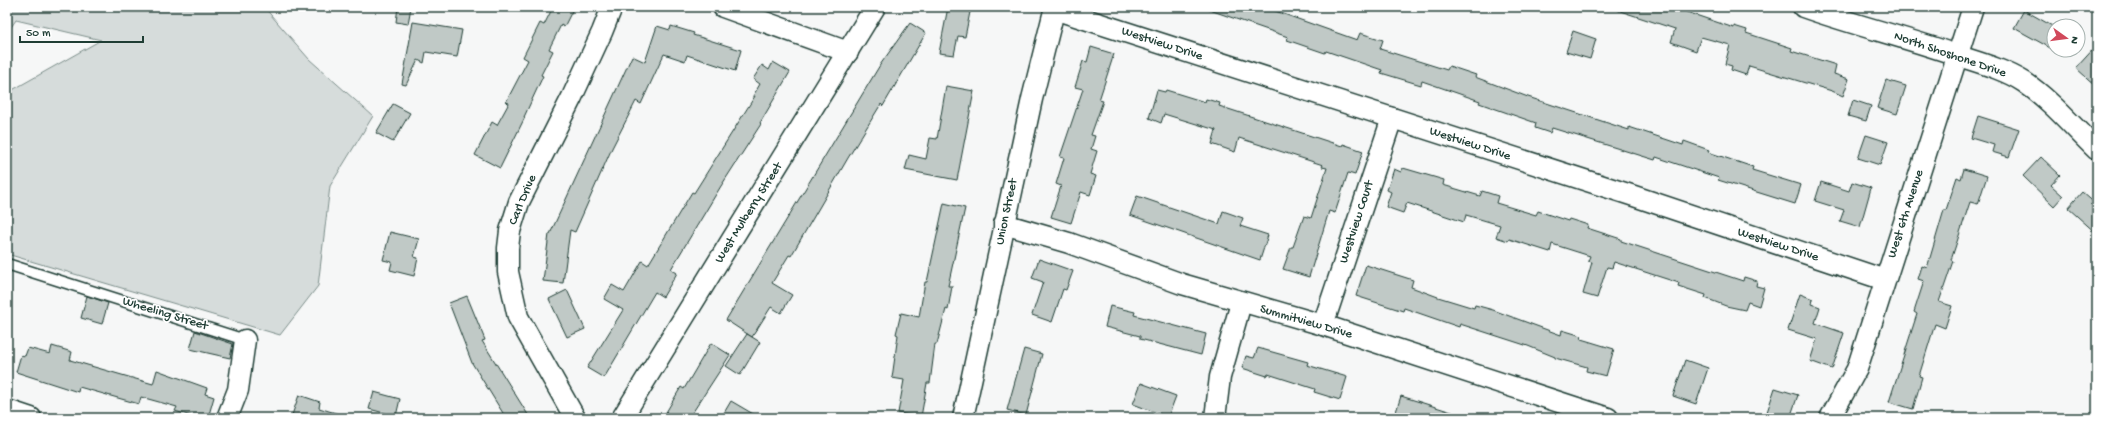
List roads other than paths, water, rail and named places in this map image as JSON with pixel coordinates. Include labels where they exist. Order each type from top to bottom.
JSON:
[{"type":"street","name":"Carl Drive","points":[[575,418],[518,317],[508,272],[508,248],[510,231],[520,202],[572,97],[612,7]]},
{"type":"street","points":[[723,7],[848,52]]},
{"type":"street","name":"West Mulberry Street","points":[[622,418],[875,7]]},
{"type":"street","name":"North Shoshone Drive","points":[[1803,7],[1833,18],[1958,55],[2023,81],[2060,112],[2097,150]]},
{"type":"street","name":"West 6th Avenue","points":[[1830,418],[1857,369],[1973,7]]},
{"type":"street","name":"Westview Drive","points":[[1054,8],[1885,280]]},
{"type":"street","name":"Union Street","points":[[963,418],[1004,224],[1054,8]]},
{"type":"street","name":"Westview Court","points":[[1323,326],[1392,118]]},
{"type":"street","name":"Summitview Drive","points":[[1004,224],[1069,244],[1241,303],[1323,326],[1608,418]]},
{"type":"street","points":[[1215,418],[1220,377],[1241,303]]},
{"type":"street","name":"Wheeling Street","points":[[227,418],[238,390],[245,340]]},
{"type":"street","points":[[7,410],[31,418]]},
{"type":"lane","name":"Wheeling Street","points":[[7,264],[245,340]]}]
